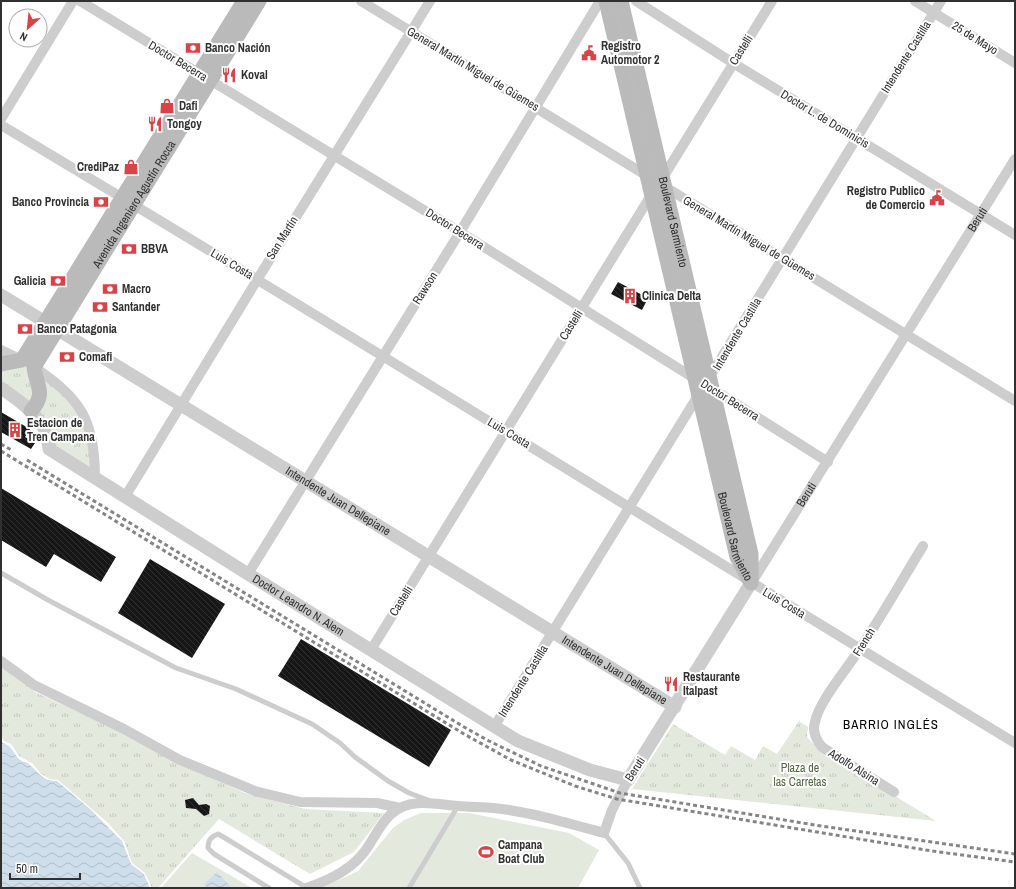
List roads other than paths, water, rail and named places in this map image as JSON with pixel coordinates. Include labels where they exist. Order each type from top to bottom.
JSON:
[{"type":"main road","name":"Avenida Ingeniero Agustín Rocca","points":[[205,77],[244,1]]},
{"type":"main road","name":"Avenida Ingeniero Agustín Rocca","points":[[28,363],[205,77],[259,1]]},
{"type":"main road","name":"Boulevard Sarmiento","points":[[606,1],[657,183]]},
{"type":"main road","name":"Boulevard Sarmiento","points":[[621,1],[657,183],[704,386],[736,557],[751,583]]},
{"type":"main road","points":[[1,364],[28,363],[40,392],[38,400],[31,411]]},
{"type":"street","points":[[1,119],[73,1]]},
{"type":"street","name":"Doctor Becerra","points":[[80,1],[460,232],[704,386],[828,462]]},
{"type":"street","name":"General Martín Miguel de Güemes","points":[[361,1],[657,183],[1015,400]]},
{"type":"street","name":"San Martín","points":[[125,497],[257,280],[430,1]]},
{"type":"street","name":"Rawson","points":[[248,574],[460,232],[600,1]]},
{"type":"street","name":"Doctor L. de Dominicis","points":[[636,1],[733,63],[1015,235]]},
{"type":"street","name":"Castelli","points":[[371,650],[582,308],[657,183],[772,1]]},
{"type":"street","name":"25 de Mayo","points":[[915,1],[1015,63]]},
{"type":"street","name":"Intendente Castilla","points":[[494,727],[631,507],[941,1]]},
{"type":"street","name":"Luis Costa","points":[[1,125],[631,507],[751,583],[1015,743]]},
{"type":"street","name":"Beruti","points":[[604,833],[612,810],[628,780],[828,462],[1015,159]]},
{"type":"street","name":"Intendente Juan Dellepiane","points":[[1,295],[675,707]]},
{"type":"street","points":[[1,350],[28,363],[69,394],[84,413],[92,435],[95,456],[95,478]]},
{"type":"street","name":"Doctor Leandro N. Alem","points":[[1,388],[31,411],[44,428],[50,448],[248,574],[518,741],[590,770],[628,780]]},
{"type":"street","name":"French","points":[[816,740],[814,732],[815,722],[819,711],[860,649],[923,546]]},
{"type":"street","points":[[1,661],[34,685],[124,728],[180,760],[255,791],[300,802],[377,803],[400,808]]},
{"type":"street","name":"Adolfo Alsina","points":[[816,740],[822,747],[894,792]]},
{"type":"street","points":[[307,888],[329,879],[352,866],[365,852],[382,823],[400,808],[418,803],[435,802],[458,806],[494,808],[537,816],[604,833]]},
{"type":"lane","points":[[1,573],[48,600],[176,668],[236,689],[312,724],[340,743],[355,757],[388,781],[409,793],[435,802]]},
{"type":"lane","points":[[409,888],[458,806]]},
{"type":"lane","points":[[604,833],[628,863],[640,888]]},
{"type":"lane","points":[[269,888],[208,848],[208,842],[212,836],[218,834],[307,888]]},
{"type":"lane","points":[[638,882],[644,888]]},
{"type":"water","points":[[1,740],[10,747],[19,759],[30,765],[48,780],[57,781],[90,809],[122,841],[131,864],[144,874],[150,888],[1,888]]},
{"type":"water","points":[[217,872],[232,888],[207,888],[204,884]]},
{"type":"railway","points":[[1,444],[13,451]]},
{"type":"railway","points":[[1,451],[464,734],[511,760],[575,786],[617,799],[932,851],[1015,862]]},
{"type":"railway","points":[[27,460],[464,727],[541,766],[620,793],[821,826],[1015,854]]},
{"type":"place","name":"Banco Nación","points":[[193,48]]},
{"type":"place","name":"Registro Automotor 2","points":[[589,53]]},
{"type":"place","name":"Koval","points":[[229,75]]},
{"type":"place","name":"Dafi","points":[[167,106]]},
{"type":"place","name":"Tongoy","points":[[155,124]]},
{"type":"place","name":"CrediPaz","points":[[131,167]]},
{"type":"place","name":"Registro Publico de Comercio","points":[[937,198]]},
{"type":"place","name":"Banco Provincia","points":[[101,202]]},
{"type":"place","name":"BBVA","points":[[129,249]]},
{"type":"place","name":"Galicia","points":[[58,281]]},
{"type":"place","name":"Macro","points":[[110,289]]},
{"type":"place","name":"Clinica Delta","points":[[630,296]]},
{"type":"place","name":"Santander","points":[[100,307]]},
{"type":"place","name":"Banco Patagonia","points":[[25,329]]},
{"type":"place","name":"Comafi","points":[[67,357]]},
{"type":"place","name":"Estacion de Tren Campana","points":[[15,430]]},
{"type":"place","name":"Restaurante Italpast","points":[[671,684]]},
{"type":"place","name":"Campana Boat Club","points":[[486,852]]},
{"type":"district","name":"BARRIO INGLÉS","points":[[891,724]]},
{"type":"park label","name":"Plaza de las Carretas","points":[[800,775]]}]
